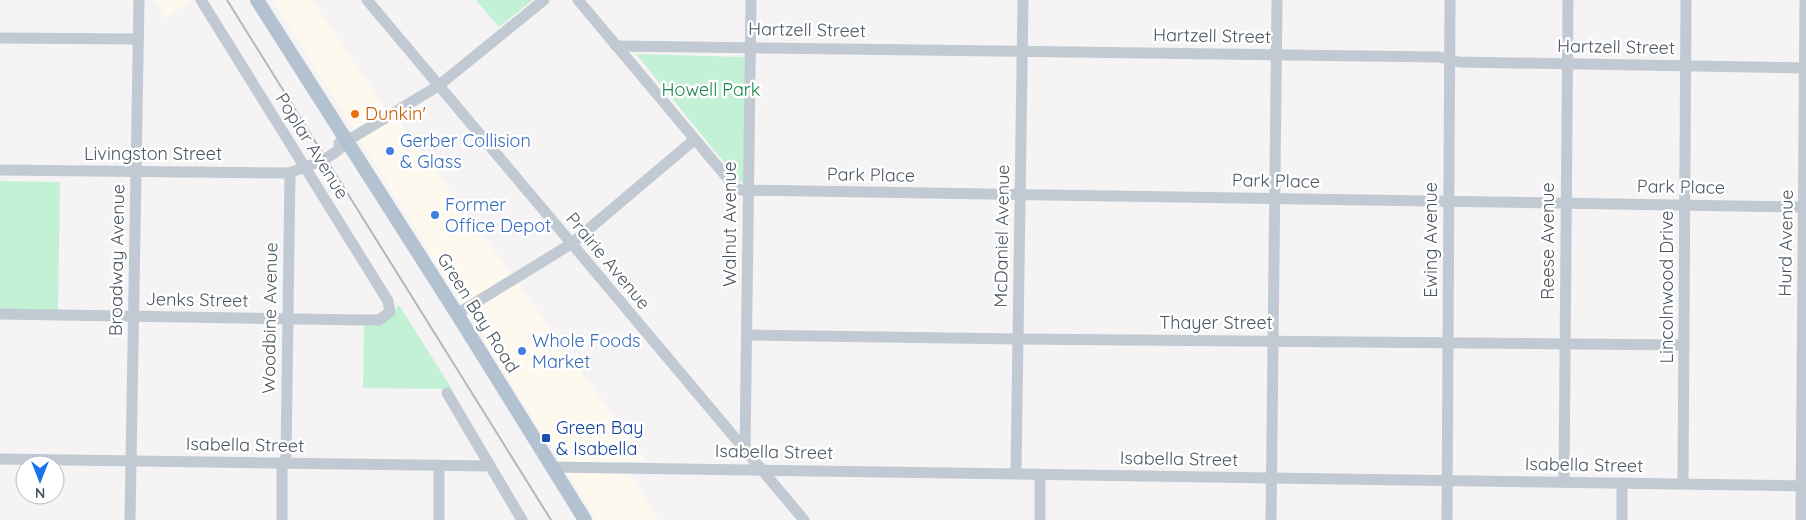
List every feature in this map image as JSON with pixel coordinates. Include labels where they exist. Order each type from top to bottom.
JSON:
[{"type":"main road","name":"Green Bay Road","points":[[257,0],[457,314],[585,520]]},
{"type":"street","name":"Broadway Avenue","points":[[130,520],[139,0]]},
{"type":"street","name":"Poplar Avenue","points":[[201,0],[388,301],[390,312]]},
{"type":"street","name":"Prairie Avenue","points":[[367,0],[804,520]]},
{"type":"street","name":"Livingston Street","points":[[0,170],[290,173],[314,165],[340,150],[347,141],[438,86],[544,0]]},
{"type":"street","points":[[578,0],[734,187],[748,191]]},
{"type":"street","name":"Walnut Avenue","points":[[740,470],[744,462],[745,448],[751,0]]},
{"type":"street","name":"McDaniel Avenue","points":[[1016,473],[1023,0]]},
{"type":"street","points":[[1271,520],[1277,0]]},
{"type":"street","name":"Ewing Avenue","points":[[1446,520],[1450,0]]},
{"type":"street","name":"Reese Avenue","points":[[1564,482],[1568,0]]},
{"type":"street","name":"Lincolnwood Drive","points":[[1683,484],[1686,0]]},
{"type":"street","name":"Hurd Avenue","points":[[1801,520],[1803,486],[1805,0]]},
{"type":"street","points":[[0,38],[138,39]]},
{"type":"street","name":"Hartzell Street","points":[[616,46],[750,46],[1439,57],[1459,62],[1806,68]]},
{"type":"street","points":[[457,314],[571,244],[694,140]]},
{"type":"street","name":"Woodbine Avenue","points":[[282,520],[282,466],[286,456],[290,173]]},
{"type":"street","name":"Park Place","points":[[748,191],[1804,207]]},
{"type":"street","name":"Jenks Street","points":[[0,314],[379,320],[390,312]]},
{"type":"street","name":"Thayer Street","points":[[747,335],[1018,340],[1684,345]]},
{"type":"street","points":[[447,393],[522,520]]},
{"type":"street","name":"Isabella Street","points":[[0,459],[282,466],[489,466]]},
{"type":"street","points":[[439,466],[439,520]]},
{"type":"street","name":"Isabella Street","points":[[551,467],[1803,486]]},
{"type":"street","points":[[1040,474],[1040,520]]},
{"type":"street","points":[[1622,483],[1622,520]]},
{"type":"shaded area","points":[[154,0],[192,0],[192,1],[166,18]]},
{"type":"shaded area","points":[[273,0],[312,0],[391,116],[395,114],[646,461],[622,461],[659,520],[596,520]]},
{"type":"green space","points":[[476,0],[533,0],[499,27]]},
{"type":"green space","name":"Howell Park","points":[[636,54],[745,57],[744,183],[740,182]]},
{"type":"green space","points":[[0,181],[60,182],[58,310],[0,309]]},
{"type":"green space","points":[[399,305],[452,389],[363,388],[364,327],[366,324],[384,323]]},
{"type":"railway","points":[[227,0],[551,520]]},
{"type":"place","name":"Dunkin'","points":[[355,114]]},
{"type":"place","name":"Gerber Collision & Glass","points":[[390,151]]},
{"type":"place","name":"Former Office Depot","points":[[435,215]]},
{"type":"place","name":"Whole Foods Market","points":[[522,351]]},
{"type":"place","name":"Green Bay & Isabella","points":[[546,438]]}]
